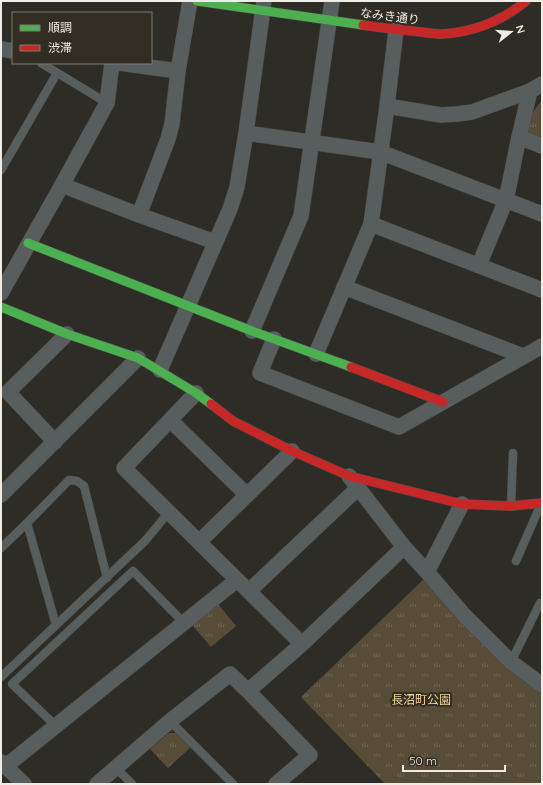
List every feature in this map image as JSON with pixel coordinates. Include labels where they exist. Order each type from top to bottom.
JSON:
[{"type":"street","points":[[138,215],[168,139],[172,124],[178,71],[190,1]]},
{"type":"street","name":"なみき通り","points":[[197,1],[263,6],[329,20],[396,30],[441,34],[465,31],[484,26],[502,18],[526,1]]},
{"type":"street","points":[[252,331],[301,216],[332,1]]},
{"type":"street","points":[[160,370],[230,209],[238,187],[263,6]]},
{"type":"street","points":[[316,354],[371,224],[396,30]]},
{"type":"street","points":[[1,49],[12,51]]},
{"type":"street","points":[[1,293],[107,103],[112,64]]},
{"type":"street","points":[[126,64],[178,71]]},
{"type":"street","points":[[387,106],[441,115],[458,114],[472,112],[536,88]]},
{"type":"street","points":[[479,265],[506,200],[519,137],[536,88]]},
{"type":"street","points":[[246,133],[380,152],[542,214]]},
{"type":"street","points":[[519,137],[542,146]]},
{"type":"street","points":[[62,185],[138,215],[215,242]]},
{"type":"street","points":[[371,224],[542,290]]},
{"type":"street","points":[[28,243],[252,331],[443,402]]},
{"type":"street","points":[[344,287],[523,356]]},
{"type":"street","points":[[1,307],[67,334],[138,358],[196,393],[233,421],[292,451],[349,476],[462,504],[511,506],[542,503]]},
{"type":"street","points":[[55,442],[5,388],[67,334]]},
{"type":"street","points":[[274,339],[260,373],[399,427],[542,346]]},
{"type":"street","points":[[3,488],[55,442],[138,358]]},
{"type":"street","points":[[196,393],[124,468],[302,644]]},
{"type":"street","points":[[170,420],[247,495]]},
{"type":"street","points":[[199,542],[292,451]]},
{"type":"street","points":[[349,476],[404,547],[462,614],[511,662],[542,686]]},
{"type":"street","points":[[249,591],[358,488]]},
{"type":"street","points":[[427,572],[462,504]]},
{"type":"street","points":[[248,691],[302,644],[404,547]]},
{"type":"street","points":[[24,784],[3,764],[56,726],[237,580]]},
{"type":"street","points":[[97,784],[170,721],[230,674],[310,755],[276,784]]},
{"type":"lane","points":[[43,64],[107,103]]},
{"type":"lane","points":[[1,170],[57,73]]},
{"type":"lane","points":[[511,506],[513,453]]},
{"type":"lane","points":[[1,548],[69,480],[78,481],[84,486],[107,578]]},
{"type":"lane","points":[[516,561],[542,503]]},
{"type":"lane","points":[[1,676],[145,541],[169,512]]},
{"type":"lane","points":[[27,523],[56,625]]},
{"type":"lane","points":[[56,726],[12,684],[133,571],[184,622]]},
{"type":"lane","points":[[511,662],[540,603]]},
{"type":"lane","points":[[170,721],[234,784]]},
{"type":"lane","points":[[116,768],[132,784]]},
{"type":"green space","points":[[542,100],[542,142],[525,136],[521,128]]},
{"type":"green space","name":"長沼町公園","points":[[424,579],[542,691],[542,784],[385,784],[301,697]]},
{"type":"green space","points":[[217,603],[236,626],[211,647],[192,625]]},
{"type":"green space","points":[[169,733],[177,733],[191,747],[168,768],[150,749]]},
{"type":"traffic: fast","points":[[197,1],[363,25]]},
{"type":"traffic: fast","points":[[28,243],[252,331],[351,367]]},
{"type":"traffic: fast","points":[[1,307],[67,334],[138,358],[196,393],[211,404]]},
{"type":"traffic: jam","points":[[363,25],[434,34],[454,33],[476,28],[497,20],[526,1]]},
{"type":"traffic: jam","points":[[351,367],[443,402]]},
{"type":"traffic: jam","points":[[211,404],[233,421],[292,451],[349,476],[462,504],[511,506],[542,503]]}]
